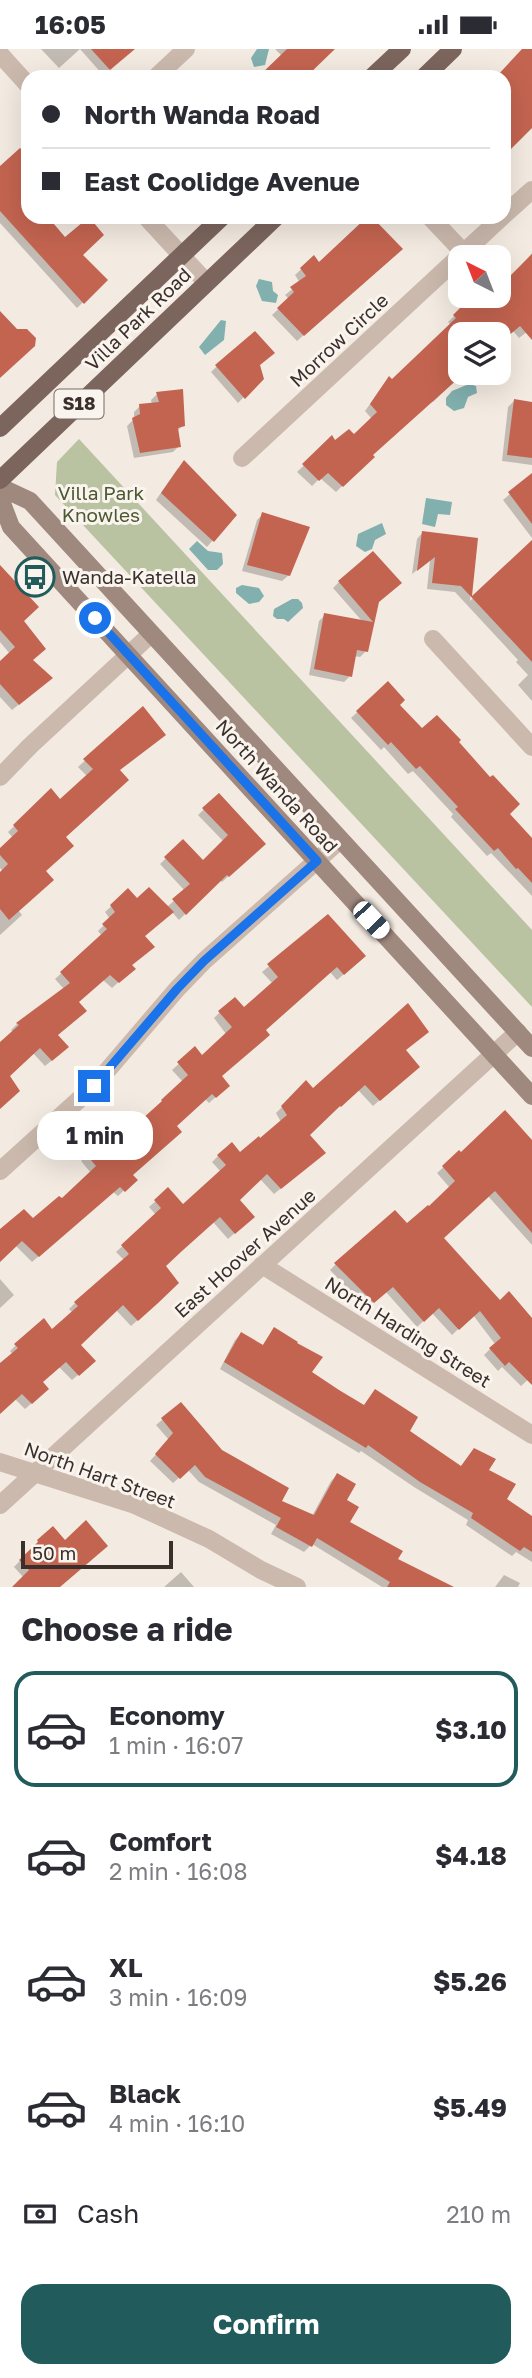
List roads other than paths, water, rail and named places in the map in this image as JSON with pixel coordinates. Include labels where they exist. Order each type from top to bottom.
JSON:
[{"type":"main road","points":[[380,70],[402,49]]},
{"type":"main road","points":[[431,70],[453,49]]},
{"type":"main road","name":"Villa Park Road","points":[[0,428],[214,224]]},
{"type":"main road","name":"Villa Park Road","points":[[0,480],[268,224]]},
{"type":"street","points":[[164,70],[186,49]]},
{"type":"street","points":[[0,54],[21,77]]},
{"type":"street","name":"Morrow Circle","points":[[511,209],[532,190]]},
{"type":"street","points":[[152,224],[206,282]]},
{"type":"street","points":[[437,224],[456,245]]},
{"type":"street","name":"Morrow Circle","points":[[472,245],[495,224]]},
{"type":"street","name":"Morrow Circle","points":[[242,458],[448,268]]},
{"type":"street","name":"North Wanda Road","points":[[0,487],[30,501],[532,1048]]},
{"type":"street","name":"North Wanda Road","points":[[0,498],[11,527],[532,1096]]},
{"type":"street","points":[[0,777],[151,634]]},
{"type":"street","points":[[433,639],[532,747]]},
{"type":"street","points":[[0,1171],[94,1086],[204,961],[340,841]]},
{"type":"street","name":"East Hoover Avenue","points":[[0,1505],[518,1032]]},
{"type":"street","name":"North Harding Street","points":[[262,1265],[532,1435]]},
{"type":"street","name":"North Hart Street","points":[[0,1462],[135,1505],[209,1539],[286,1585]]},
{"type":"water","points":[[257,49],[269,49],[265,65],[254,67],[251,58]]},
{"type":"water","points":[[259,279],[272,282],[273,291],[278,295],[276,303],[262,301],[256,286]]},
{"type":"water","points":[[221,320],[226,321],[224,340],[205,355],[199,347]]},
{"type":"water","points":[[472,385],[476,386],[477,393],[468,397],[464,408],[454,411],[446,405],[446,398],[452,391]]},
{"type":"water","points":[[426,498],[452,502],[450,515],[438,514],[435,527],[422,524]]},
{"type":"water","points":[[382,523],[386,534],[375,540],[372,549],[365,552],[356,546],[358,534]]},
{"type":"water","points":[[197,541],[208,551],[222,553],[223,564],[217,570],[208,570],[189,549]]},
{"type":"water","points":[[242,585],[259,588],[264,596],[259,602],[249,604],[236,593],[236,588]]},
{"type":"water","points":[[292,599],[298,599],[303,608],[288,622],[273,616],[274,609]]},
{"type":"place","name":"Wanda-Katella","points":[[35,577]]},
{"type":"park label","name":"Villa Park Knowles","points":[[101,504]]}]
